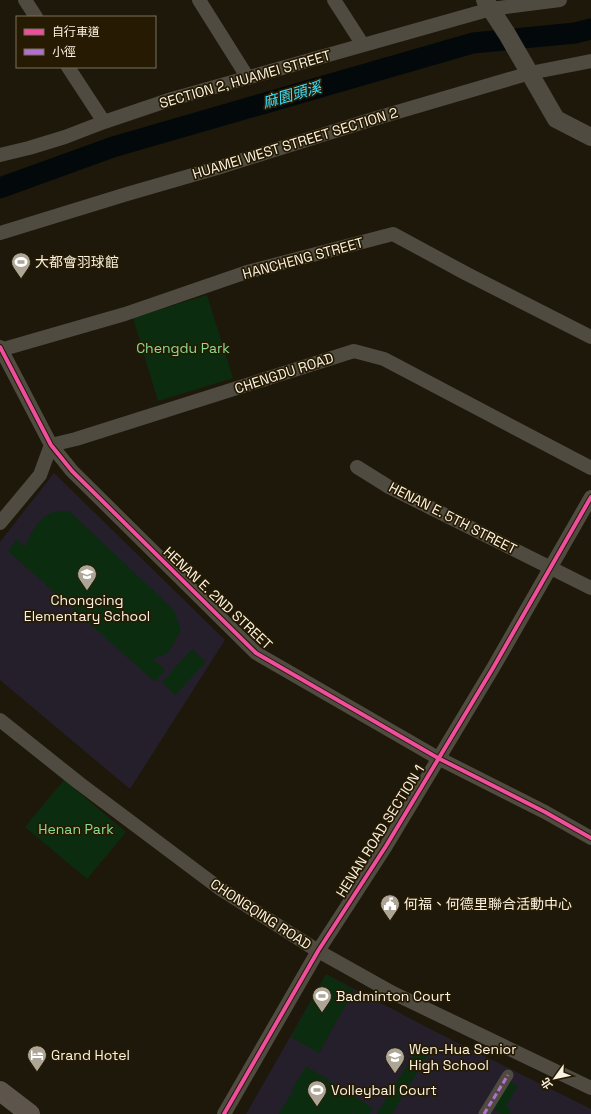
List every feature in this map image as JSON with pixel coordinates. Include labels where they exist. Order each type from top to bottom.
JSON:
[{"type":"main road","points":[[0,1091],[30,1114]]},
{"type":"street","points":[[25,0],[35,16]]},
{"type":"street","points":[[199,0],[248,78]]},
{"type":"street","points":[[334,0],[363,45]]},
{"type":"street","name":"SECTION 2, HUAMEI STREET","points":[[0,154],[29,148],[172,99],[363,45],[488,4],[560,0]]},
{"type":"street","points":[[488,4],[556,119],[591,137]]},
{"type":"street","name":"HUAMEI WEST STREET SECTION 2","points":[[0,233],[217,168],[370,120],[526,66],[591,62]]},
{"type":"street","points":[[69,68],[104,122]]},
{"type":"street","name":"HANCHENG STREET","points":[[1,349],[125,314],[247,272],[393,234],[467,274],[591,337]]},
{"type":"street","name":"HENAN E. 2ND STREET","points":[[1,349],[51,445],[72,471],[256,653],[438,758],[545,812],[591,838]]},
{"type":"street","name":"CHENGDU ROAD","points":[[51,445],[76,439],[354,351],[384,359],[591,468]]},
{"type":"street","points":[[0,523],[40,475],[51,445]]},
{"type":"street","name":"HENAN E. 5TH STREET","points":[[357,467],[389,487],[591,588]]},
{"type":"street","name":"HENAN ROAD SECTION 1","points":[[224,1114],[318,951],[386,846],[493,668],[591,497]]},
{"type":"street","name":"CHONGQING ROAD","points":[[0,720],[79,783],[220,888],[318,951],[393,994],[591,1088]]},
{"type":"street","points":[[484,1114],[508,1075]]},
{"type":"shaded area","name":"Chongcing Elementary School","points":[[54,473],[225,640],[130,789],[0,680],[0,542]]},
{"type":"shaded area","name":"Wen-Hua Senior High School","points":[[326,974],[434,1031],[591,1109],[591,1114],[246,1114]]},
{"type":"green space","name":"Chengdu Park","points":[[207,295],[233,378],[158,401],[133,318]]},
{"type":"green space","points":[[61,511],[69,511],[174,610],[181,630],[168,653],[153,659],[165,670],[155,682],[8,551],[17,539],[25,547],[32,532],[46,515]]},
{"type":"green space","points":[[192,649],[206,662],[175,695],[162,682]]},
{"type":"green space","name":"Henan Park","points":[[64,780],[126,832],[87,879],[25,827]]},
{"type":"green space","name":"Badminton Court","points":[[326,974],[354,990],[319,1053],[291,1037]]},
{"type":"green space","points":[[419,1046],[429,1053],[392,1114],[377,1114]]},
{"type":"green space","points":[[306,1066],[373,1108],[369,1114],[353,1114],[352,1110],[352,1114],[279,1114],[294,1091],[300,1087],[290,1093]],"holes":[[[310,1083],[321,1083],[333,1086],[313,1084],[300,1087]]]},
{"type":"green space","points":[[510,1082],[518,1086],[506,1106],[511,1110],[509,1114],[501,1114],[495,1110],[496,1105]]},
{"type":"waterway","name":"麻園頭溪","points":[[0,188],[113,147],[473,43],[575,33],[591,29]]},
{"type":"marked path","points":[[484,1114],[508,1075]]},
{"type":"cycle path","points":[[0,347],[51,445],[72,471],[256,653],[438,758],[545,812],[591,838]]},
{"type":"cycle path","points":[[224,1114],[318,951],[386,846],[493,668],[591,497]]},
{"type":"place","name":"大都會羽球館","points":[[21,279]]},
{"type":"place","name":"Chongcing Elementary School","points":[[87,591]]},
{"type":"place","name":"何福、何德里聯合活動中心","points":[[390,921]]},
{"type":"place","name":"Badminton Court","points":[[322,1013]]},
{"type":"place","name":"Grand Hotel","points":[[37,1072]]},
{"type":"place","name":"Wen-Hua Senior High School","points":[[395,1074]]},
{"type":"place","name":"Volleyball Court","points":[[317,1107]]}]
